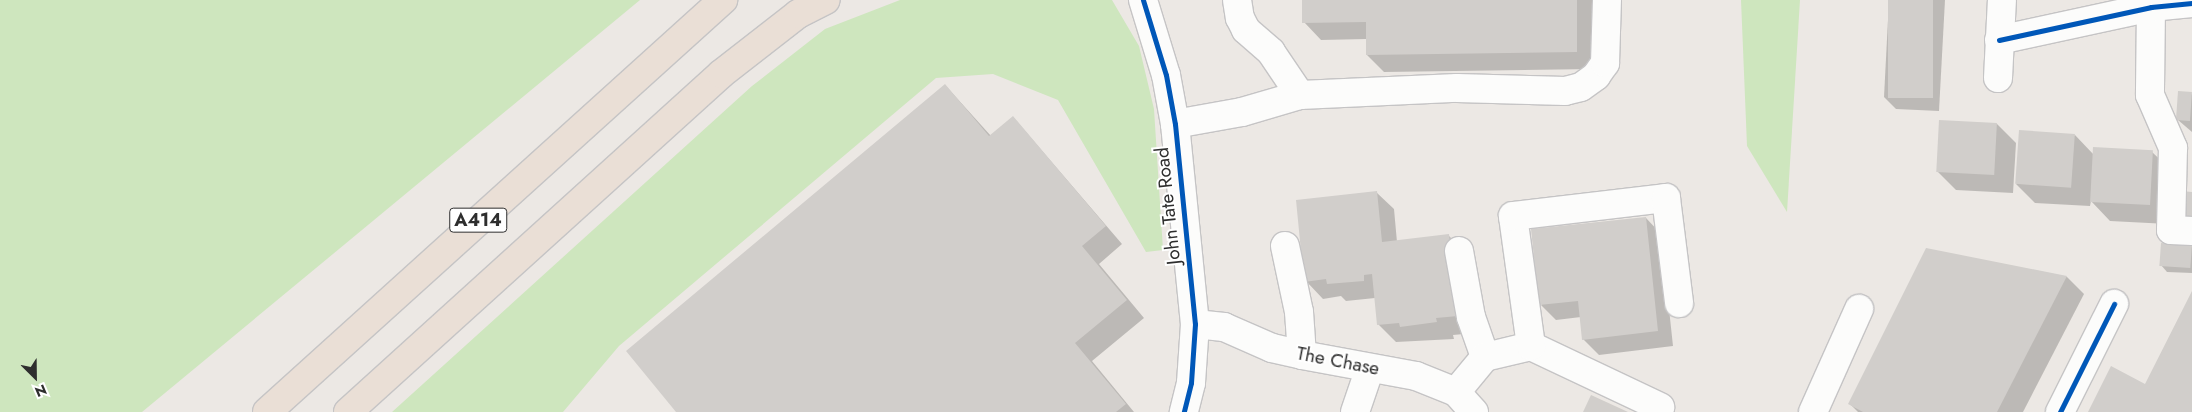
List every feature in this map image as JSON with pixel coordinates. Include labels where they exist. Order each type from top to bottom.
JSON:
[{"type":"highway","name":"A414","points":[[267,412],[723,0]]},
{"type":"highway","name":"A414","points":[[348,412],[721,74],[798,14],[826,0]]},
{"type":"street","name":"John Tate Road","points":[[1143,0],[1166,75],[1175,124],[1195,324],[1191,383],[1184,412]]},
{"type":"street","points":[[1237,0],[1240,18],[1246,30],[1271,52],[1300,95]]},
{"type":"street","points":[[1175,124],[1242,112],[1300,95],[1457,88],[1565,90],[1581,87],[1596,76],[1605,63],[1607,0]]},
{"type":"street","points":[[1998,78],[2002,0]]},
{"type":"street","points":[[2000,40],[2151,7],[2192,3]]},
{"type":"street","points":[[2151,7],[2150,95],[2173,148],[2171,230],[2192,231]]},
{"type":"street","points":[[1531,346],[1513,216],[1666,198],[1679,303]]},
{"type":"street","points":[[1285,246],[1300,312],[1302,355]]},
{"type":"street","points":[[1459,250],[1471,317],[1485,357],[1465,402]]},
{"type":"street","points":[[2060,412],[2114,304]]},
{"type":"street","points":[[1819,410],[1859,309]]},
{"type":"street","name":"The Chase","points":[[1195,324],[1224,327],[1272,348],[1416,376],[1465,402]]},
{"type":"street","points":[[1485,357],[1531,346],[1660,407]]},
{"type":"street","points":[[1355,412],[1370,368]]},
{"type":"green space","points":[[0,0],[640,0],[142,412],[0,412]]},
{"type":"green space","points":[[900,0],[1112,0],[1139,46],[1154,109],[1163,250],[1146,252],[1058,100],[993,74],[936,78],[619,346],[563,412],[392,412],[752,86],[825,29]]},
{"type":"green space","points":[[1741,0],[1800,0],[1787,212],[1747,146]]},
{"type":"building","points":[[1302,0],[1577,0],[1577,52],[1366,55],[1366,22],[1302,23]]},
{"type":"building","points":[[1888,0],[1933,0],[1933,98],[1888,98]]},
{"type":"building","points":[[945,84],[989,136],[1013,116],[1106,226],[1082,246],[1127,300],[1075,343],[1126,404],[1116,412],[676,412],[626,351]]},
{"type":"building","points":[[2178,91],[2192,92],[2190,121],[2176,120]]},
{"type":"building","points":[[1939,120],[1997,123],[1994,175],[1936,172]]},
{"type":"building","points":[[2019,130],[2075,134],[2071,188],[2015,184]]},
{"type":"building","points":[[2093,147],[2153,150],[2150,205],[2090,202]]},
{"type":"building","points":[[1377,191],[1382,242],[1449,234],[1458,316],[1436,318],[1437,322],[1400,327],[1399,323],[1377,325],[1372,274],[1364,275],[1364,281],[1327,284],[1326,279],[1304,282],[1296,200]]},
{"type":"building","points":[[2181,191],[2192,192],[2192,216],[2179,216]]},
{"type":"building","points":[[1646,217],[1658,331],[1582,340],[1578,301],[1539,305],[1531,229]]},
{"type":"building","points":[[2161,243],[2192,245],[2190,268],[2159,266]]},
{"type":"building","points":[[1926,248],[2067,276],[1997,412],[1863,412],[1848,404]]},
{"type":"building","points":[[2192,291],[2192,412],[2088,412],[2111,366],[2145,384]]},
{"type":"building","points":[[1591,395],[1628,412],[1583,412]]},
{"type":"cycle path","points":[[1143,0],[1166,75],[1175,124],[1195,324],[1191,383],[1184,412]]},
{"type":"cycle path","points":[[1999,40],[2151,7],[2192,3]]},
{"type":"cycle path","points":[[2060,412],[2114,304]]}]
